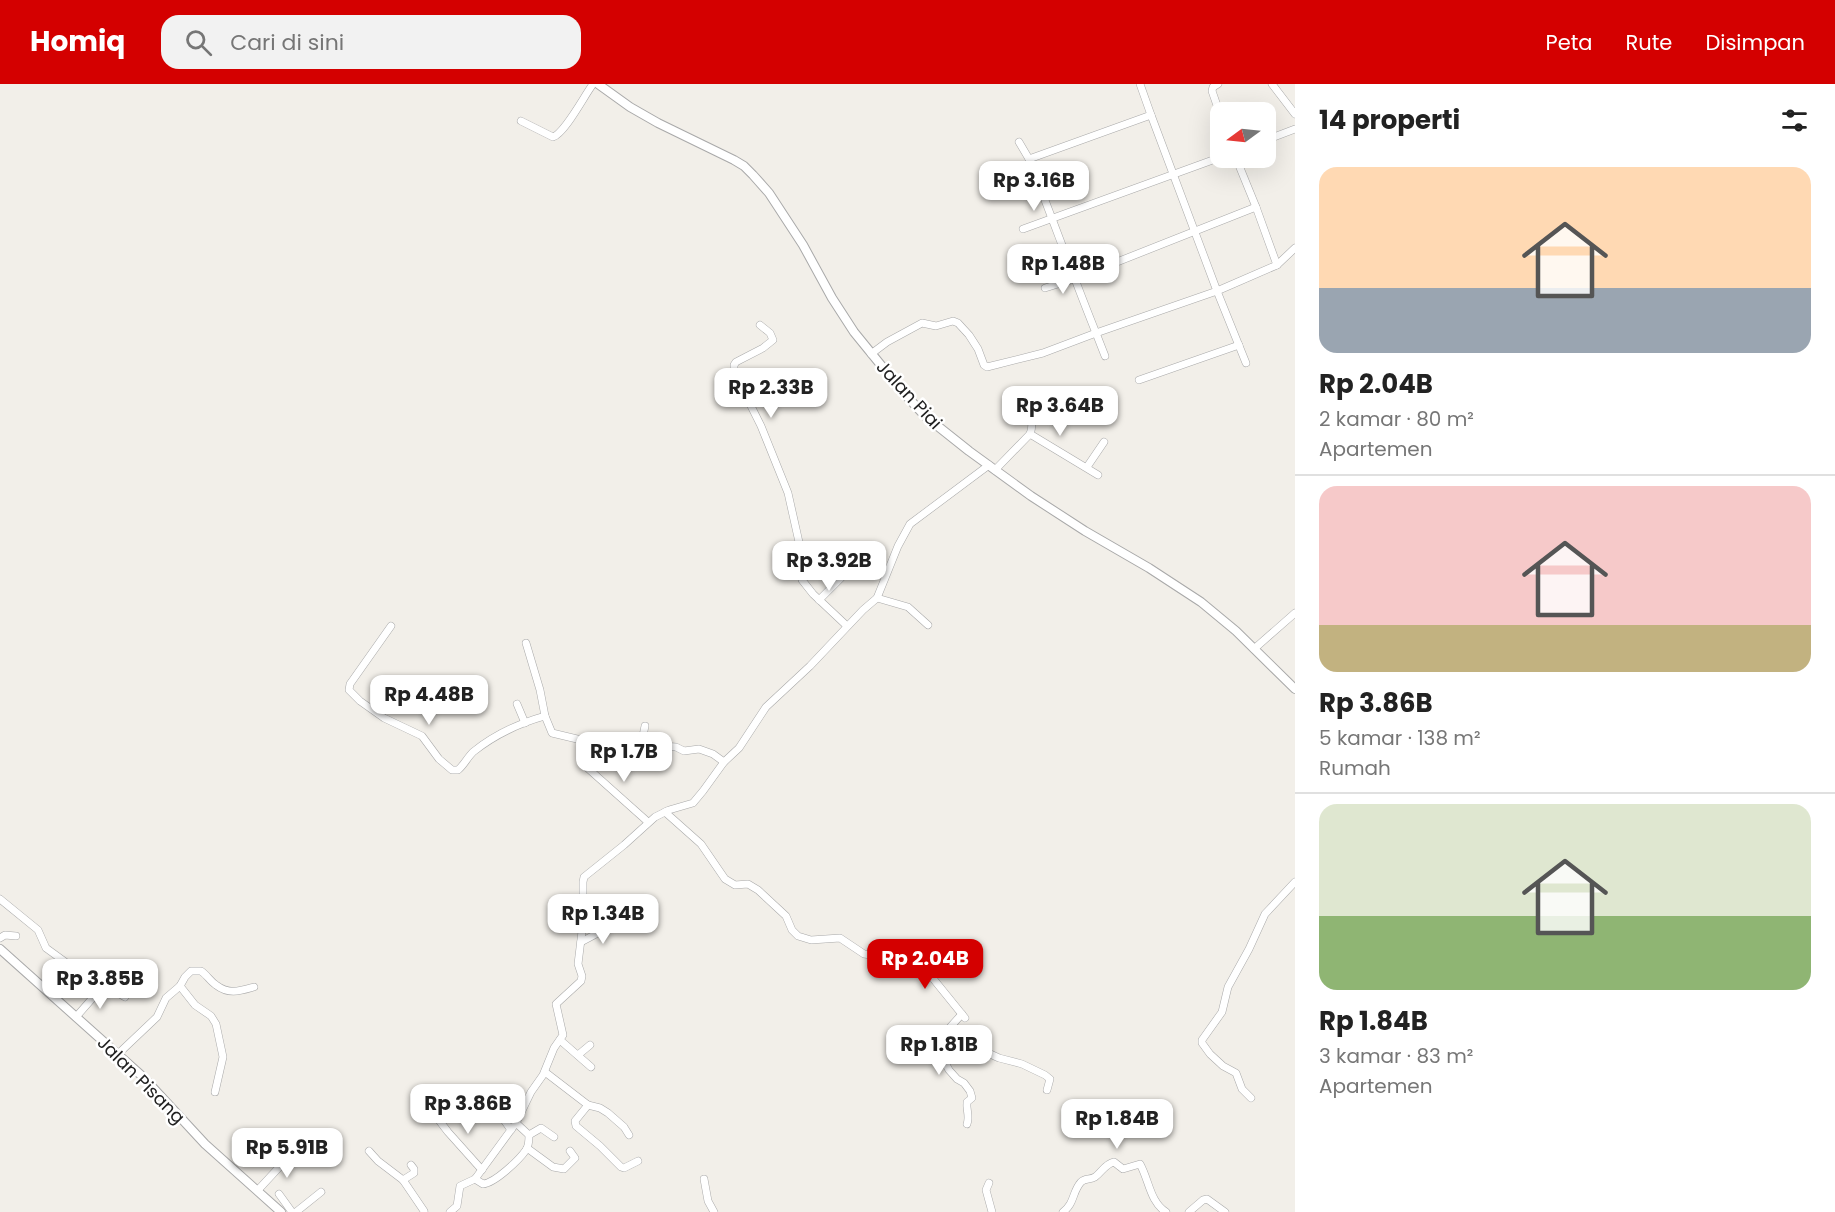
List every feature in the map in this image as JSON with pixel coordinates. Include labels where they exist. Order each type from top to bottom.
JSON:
[{"type":"street","points":[[521,121],[556,137],[593,84]]},
{"type":"street","name":"Jalan Piai","points":[[598,84],[630,107],[734,160],[753,175],[769,193],[803,245],[845,319],[871,354],[939,428],[1067,519],[1201,602],[1236,631],[1295,689]]},
{"type":"street","points":[[1140,84],[1246,363]]},
{"type":"street","points":[[1216,102],[1212,91],[1213,87],[1218,84]]},
{"type":"street","points":[[1272,84],[1295,114]]},
{"type":"street","points":[[1029,159],[1151,115]]},
{"type":"street","points":[[1276,136],[1295,129]]},
{"type":"street","points":[[1019,142],[1029,159],[1105,356]]},
{"type":"street","points":[[1023,228],[1210,161]]},
{"type":"street","points":[[1240,168],[1277,265]]},
{"type":"street","points":[[1045,288],[1074,279],[1256,207]]},
{"type":"street","points":[[871,354],[887,342],[924,323],[936,326],[953,321],[969,335],[987,367],[1043,353],[1217,291],[1277,265],[1295,248]]},
{"type":"street","points":[[760,325],[770,333],[773,340],[736,362],[734,372],[761,426],[784,483],[801,551],[802,580],[819,600],[847,626]]},
{"type":"street","points":[[1139,380],[1239,345]]},
{"type":"street","points":[[450,1212],[457,1206],[460,1185],[475,1179],[516,1123],[531,1092],[545,1072],[551,1053],[563,1035],[556,1004],[581,981],[582,976],[578,964],[582,942],[584,877],[624,845],[648,822],[665,812],[693,803],[724,762],[738,748],[766,706],[810,666],[877,598],[898,546],[910,524],[992,467],[1030,434],[1033,427],[1032,421],[1020,404]]},
{"type":"street","points":[[1030,434],[1098,475]]},
{"type":"street","points":[[1087,467],[1104,442]]},
{"type":"street","points":[[819,600],[841,578]]},
{"type":"street","points":[[877,598],[908,607],[928,625]]},
{"type":"street","points":[[1254,649],[1295,613]]},
{"type":"street","points":[[391,626],[350,684],[349,690],[384,718],[422,736],[452,770],[458,770],[478,748],[525,723],[545,716]]},
{"type":"street","points":[[526,644],[545,716],[550,730],[555,735],[598,744],[630,747],[644,752],[663,746],[676,747],[684,751],[699,749],[713,754],[724,762]]},
{"type":"street","points":[[517,704],[525,723]]},
{"type":"street","points":[[640,750],[645,726]]},
{"type":"street","points":[[583,764],[648,822]]},
{"type":"street","points":[[665,812],[701,844],[725,879],[735,885],[748,884],[758,890],[786,916],[792,930],[798,936],[811,940],[840,938],[864,954],[912,961],[925,970],[964,1016],[935,1044]]},
{"type":"street","points":[[1251,1098],[1242,1089],[1236,1073],[1223,1066],[1210,1054],[1202,1040],[1222,1012],[1228,987],[1265,914],[1295,882]]},
{"type":"street","points":[[0,899],[39,932],[46,948],[125,997]]},
{"type":"street","points":[[582,942],[613,926]]},
{"type":"street","points":[[0,938],[5,935],[16,936]]},
{"type":"street","name":"Jalan Pisang","points":[[0,949],[142,1076],[205,1144],[281,1212]]},
{"type":"street","points":[[118,1054],[157,1017],[166,998],[180,986],[188,974],[197,970],[228,991],[238,992],[254,987]]},
{"type":"street","points":[[76,1017],[104,985]]},
{"type":"street","points":[[180,986],[195,1005],[211,1016],[216,1024],[223,1057],[215,1092]]},
{"type":"street","points":[[911,1035],[920,1042],[932,1039],[957,1079],[964,1083],[970,1091],[972,1098],[967,1102],[970,1118],[968,1124]]},
{"type":"street","points":[[560,1040],[591,1067]]},
{"type":"street","points":[[941,1055],[945,1051],[951,1053],[960,1050],[968,1041],[999,1058],[1022,1064],[1045,1075],[1050,1079],[1047,1090]]},
{"type":"street","points":[[578,1055],[590,1045]]},
{"type":"street","points":[[545,1072],[588,1105],[603,1110],[624,1127],[629,1135]]},
{"type":"street","points":[[588,1105],[575,1121],[576,1126],[621,1167],[624,1168],[638,1161]]},
{"type":"street","points":[[435,1115],[482,1170]]},
{"type":"street","points":[[504,1120],[511,1130]]},
{"type":"street","points":[[516,1123],[529,1135]]},
{"type":"street","points":[[529,1135],[541,1128],[554,1137]]},
{"type":"street","points":[[475,1179],[483,1184],[492,1182],[508,1169],[527,1148],[529,1135]]},
{"type":"street","points":[[527,1148],[553,1167],[564,1169],[575,1158],[570,1151]]},
{"type":"street","points":[[258,1190],[296,1149]]},
{"type":"street","points":[[369,1152],[403,1180],[424,1212]]},
{"type":"street","points":[[1063,1212],[1072,1203],[1080,1184],[1085,1179],[1094,1178],[1107,1165],[1114,1162],[1123,1169],[1140,1164],[1154,1200],[1166,1212]]},
{"type":"street","points":[[403,1180],[414,1173],[411,1165]]},
{"type":"street","points":[[704,1179],[708,1201],[714,1212]]},
{"type":"street","points":[[989,1183],[986,1190],[992,1212]]},
{"type":"street","points":[[279,1194],[294,1212],[321,1192]]},
{"type":"street","points":[[1189,1212],[1207,1199],[1225,1212]]}]
